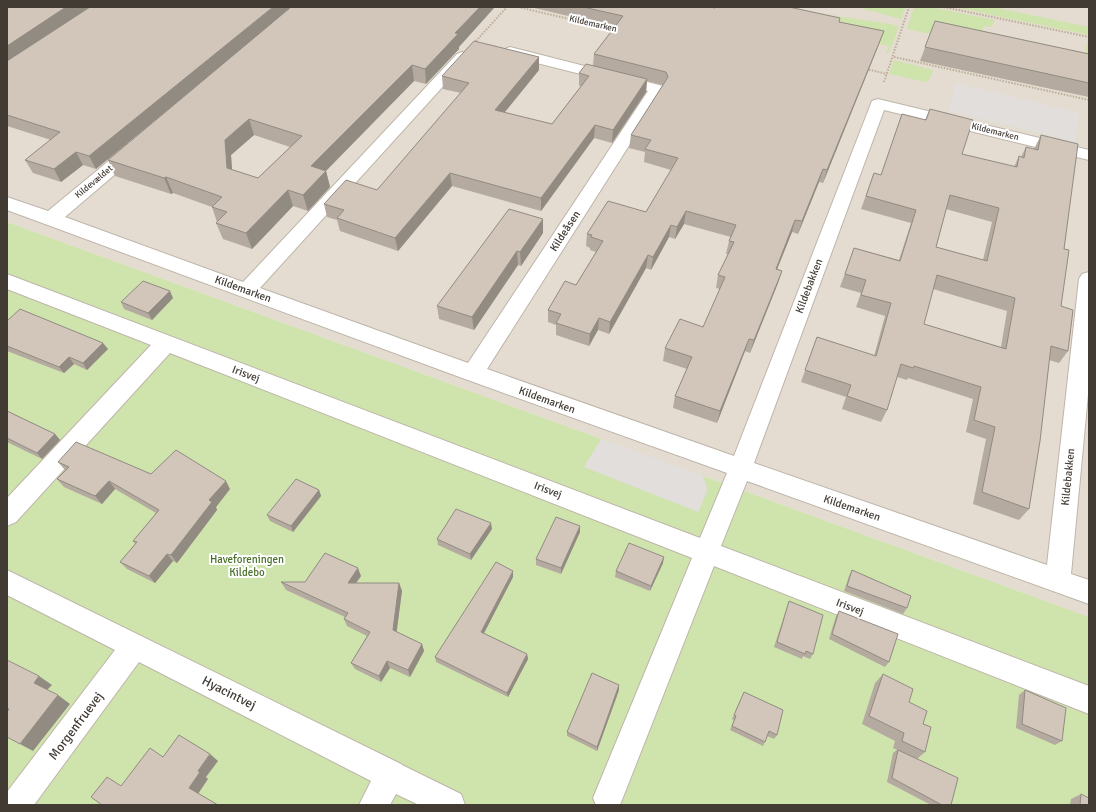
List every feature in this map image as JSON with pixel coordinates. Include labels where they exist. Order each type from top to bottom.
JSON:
[{"type":"street","points":[[247,290],[475,43]]},
{"type":"street","name":"Kildeåsen","points":[[473,373],[657,89],[498,49]]},
{"type":"street","name":"Kildemarken","points":[[878,104],[1089,154]]},
{"type":"street","name":"Kildebakken","points":[[612,803],[878,104]]},
{"type":"street","name":"Kildevældet","points":[[51,219],[144,140]]},
{"type":"street","name":"Kildemarken","points":[[7,203],[740,469],[1089,592]]},
{"type":"street","name":"Kildebakken","points":[[1058,581],[1089,279]]},
{"type":"street","name":"Irisvej","points":[[7,281],[1089,700]]},
{"type":"street","points":[[7,515],[166,343]]},
{"type":"street","name":"Hyacintvej","points":[[7,582],[450,805]]},
{"type":"street","name":"Morgenfruevej","points":[[16,805],[135,646]]},
{"type":"street","points":[[374,805],[391,774]]},
{"type":"path","points":[[475,43],[505,9],[504,7]]},
{"type":"path","name":"Kildemarken","points":[[518,7],[623,31]]},
{"type":"path","points":[[878,104],[878,98],[894,57],[910,7]]},
{"type":"path","points":[[944,7],[1089,37]]},
{"type":"path","points":[[894,57],[1089,100]]},
{"type":"path","points":[[863,69],[887,74]]},
{"type":"shaded area","points":[[7,7],[1089,7],[1089,617],[7,222]]},
{"type":"shaded area","points":[[956,83],[1079,113],[1075,142],[948,111]]},
{"type":"shaded area","points":[[601,439],[702,475],[706,484],[707,492],[698,512],[584,467]]},
{"type":"green space","points":[[778,7],[898,26],[895,38],[888,54],[886,54],[889,46],[835,34]]},
{"type":"green space","points":[[856,7],[906,7],[901,19]]},
{"type":"green space","points":[[914,7],[931,7],[995,20],[992,27],[984,26],[982,34],[1085,56],[1087,42],[1089,42],[1089,98],[1085,97],[1088,68],[907,29]]},
{"type":"green space","points":[[953,7],[993,7],[1089,27],[1089,35]]},
{"type":"green space","points":[[894,60],[933,70],[929,81],[926,82],[889,74]]},
{"type":"green space","name":"Haveforeningen Kildebo","points":[[7,222],[1089,617],[1089,805],[7,805]]},
{"type":"building","points":[[7,7],[66,7],[7,46]]},
{"type":"building","points":[[90,7],[273,7],[89,156],[76,152],[54,169],[25,160],[60,132],[7,115],[7,61]]},
{"type":"building","points":[[291,7],[480,7],[455,33],[458,34],[425,69],[412,65],[311,166],[326,171],[303,195],[288,190],[246,233],[216,223],[227,212],[212,207],[222,197],[166,177],[164,178],[108,160]],"holes":[[[249,119],[302,136],[258,178],[227,168],[225,140]]]},
{"type":"building","points":[[583,7],[789,7],[840,18],[839,22],[884,31],[827,170],[823,169],[802,221],[795,220],[776,269],[782,271],[754,340],[749,339],[720,411],[675,396],[692,357],[665,348],[680,319],[703,327],[725,277],[718,275],[734,242],[729,241],[736,225],[686,211],[677,227],[671,225],[653,257],[648,255],[610,322],[599,318],[590,334],[556,323],[561,314],[548,310],[565,281],[576,285],[603,241],[587,234],[608,201],[646,212],[678,158],[645,149],[651,140],[631,135],[668,77],[666,72],[594,54],[623,16]]},
{"type":"building","points":[[935,21],[1089,54],[1089,83],[925,47]]},
{"type":"building","points":[[474,41],[539,57],[495,110],[552,124],[589,76],[579,73],[586,64],[647,79],[613,130],[595,125],[541,198],[450,173],[395,238],[337,218],[344,210],[324,204],[346,180],[377,190],[469,83],[442,76]]},
{"type":"building","points":[[930,109],[973,120],[962,154],[1017,167],[1019,156],[1024,158],[1026,147],[1038,150],[1041,135],[1078,144],[1064,249],[1069,250],[1061,306],[1073,310],[1068,351],[1051,346],[1040,441],[1029,509],[982,492],[995,427],[974,420],[981,387],[914,366],[913,368],[901,364],[887,410],[847,396],[851,385],[805,370],[817,337],[876,356],[891,303],[861,295],[866,280],[845,274],[854,248],[900,261],[916,210],[866,196],[874,173],[881,175],[902,114],[926,120]],"holes":[[[950,195],[999,208],[987,261],[936,247]],[[937,275],[1015,298],[1006,349],[924,324]]]},
{"type":"building","points":[[509,209],[543,219],[520,252],[517,251],[472,317],[437,306]]},
{"type":"building","points":[[143,281],[170,291],[148,313],[121,302]]},
{"type":"building","points":[[20,309],[103,343],[83,363],[69,357],[59,367],[7,346],[7,321]]},
{"type":"building","points":[[7,411],[55,434],[37,453],[7,438]]},
{"type":"building","points":[[76,442],[151,474],[176,450],[226,481],[209,500],[212,502],[171,555],[167,554],[149,576],[120,562],[137,542],[133,541],[159,510],[109,481],[95,496],[57,479],[69,467],[58,462]]},
{"type":"building","points":[[296,479],[319,490],[291,526],[267,515]]},
{"type":"building","points":[[456,509],[491,523],[470,554],[437,539]]},
{"type":"building","points":[[556,517],[580,526],[561,568],[536,559]]},
{"type":"building","points":[[629,543],[664,557],[651,586],[616,571]]},
{"type":"building","points":[[325,553],[358,568],[348,583],[399,583],[393,630],[422,644],[408,670],[387,661],[379,676],[351,663],[370,632],[344,619],[348,613],[281,582],[305,582]]},
{"type":"building","points":[[496,562],[513,571],[481,632],[527,654],[507,693],[435,657]]},
{"type":"building","points":[[852,570],[911,596],[907,608],[847,586]]},
{"type":"building","points":[[789,601],[823,615],[813,654],[806,651],[805,654],[777,642]]},
{"type":"building","points":[[839,611],[898,634],[889,662],[832,634]]},
{"type":"building","points":[[7,660],[39,676],[34,683],[58,695],[20,744],[7,737],[7,712],[9,709],[7,708]]},
{"type":"building","points":[[592,673],[619,685],[597,747],[567,732]]},
{"type":"building","points":[[883,674],[913,689],[909,702],[927,711],[923,724],[931,727],[925,752],[902,741],[904,733],[869,716]]},
{"type":"building","points":[[1025,690],[1066,708],[1062,741],[1022,724]]},
{"type":"building","points":[[744,692],[783,710],[777,735],[769,731],[765,742],[732,726],[736,716],[734,715]]},
{"type":"building","points":[[179,735],[210,754],[198,771],[200,772],[189,788],[218,805],[102,805],[91,797],[107,777],[121,786],[150,748],[163,757]]},
{"type":"building","points":[[898,750],[958,778],[951,805],[942,805],[892,778]]},
{"type":"building","points":[[1081,794],[1089,798],[1089,805],[1080,805]]}]
